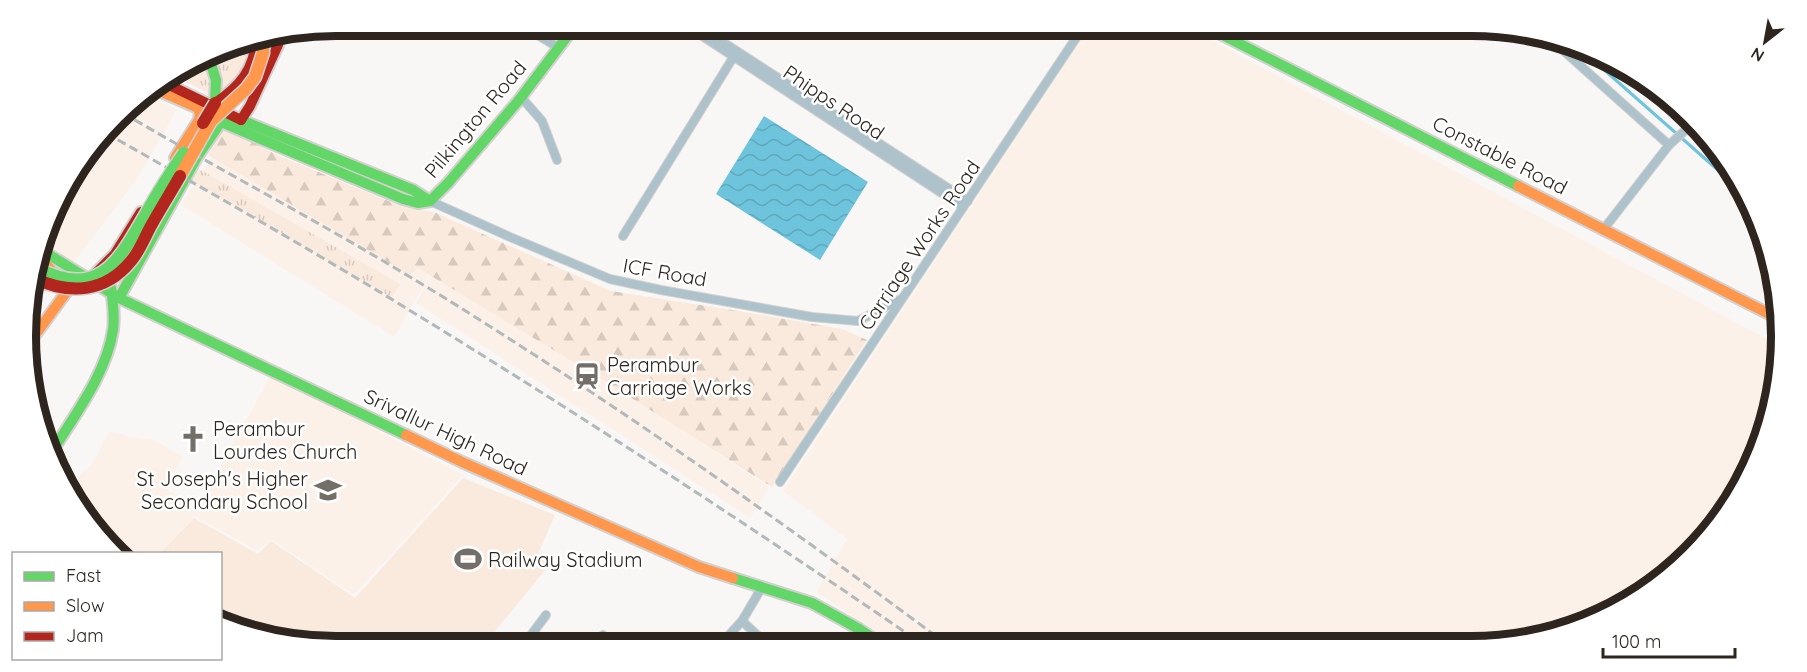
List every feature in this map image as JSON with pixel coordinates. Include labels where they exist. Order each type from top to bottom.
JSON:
[{"type":"street","points":[[539,36],[559,48]]},
{"type":"street","name":"Pilkington Road","points":[[221,122],[403,199],[418,203],[430,201],[521,97],[568,36]]},
{"type":"street","name":"Phipps Road","points":[[703,36],[966,204]]},
{"type":"street","name":"Phipps Road","points":[[713,36],[966,204]]},
{"type":"street","name":"Carriage Works Road","points":[[780,482],[1077,36]]},
{"type":"street","name":"Constable Road","points":[[1225,36],[1770,314]]},
{"type":"street","points":[[241,120],[250,106],[278,42]]},
{"type":"street","points":[[41,281],[57,288],[93,288],[110,280],[125,268],[132,260],[211,121],[246,89],[255,77],[263,45]]},
{"type":"street","points":[[43,271],[70,280],[90,277],[117,262],[215,103],[233,90],[247,75],[254,59],[255,47]]},
{"type":"street","points":[[1564,51],[1669,145]]},
{"type":"street","points":[[1572,58],[1575,55]]},
{"type":"street","points":[[623,236],[734,56]]},
{"type":"street","points":[[211,63],[215,70],[216,80],[215,103]]},
{"type":"street","points":[[171,86],[241,120],[413,190],[430,201]]},
{"type":"street","points":[[36,334],[60,301],[80,280],[105,264],[115,254],[199,120],[198,108],[162,92]]},
{"type":"street","points":[[521,97],[542,121],[557,160]]},
{"type":"street","points":[[115,296],[197,157],[221,122],[241,120]]},
{"type":"street","points":[[1603,230],[1669,145],[1687,128]]},
{"type":"street","name":"ICF Road","points":[[430,201],[610,279],[660,290],[812,317],[858,321],[903,298]]},
{"type":"street","name":"Srivallur High Road","points":[[47,254],[80,280],[471,466],[699,567],[812,603],[870,636]]},
{"type":"street","points":[[45,263],[54,274],[59,286],[60,301]]},
{"type":"street","points":[[57,444],[91,388],[112,333],[115,296],[105,264]]},
{"type":"street","points":[[728,636],[742,621],[762,587]]},
{"type":"street","points":[[530,636],[546,615]]},
{"type":"street","points":[[742,621],[759,636]]},
{"type":"shaded area","points":[[1083,36],[1204,36],[1771,341],[1765,395],[1748,451],[1731,486],[1697,534],[1669,562],[1621,596],[1586,613],[1530,630],[1471,636],[883,636],[816,592],[847,539],[783,491]]},
{"type":"shaded area","points":[[153,98],[177,110],[137,179],[72,265],[49,249],[67,203],[87,169],[110,138]]},
{"type":"shaded area","points":[[228,131],[769,487],[750,518],[416,303],[433,270],[394,337],[181,205]]},
{"type":"shaded area","name":"St Joseph's Higher Secondary School","points":[[271,375],[463,475],[354,595],[271,539],[258,551],[195,516],[161,552],[128,552],[98,519],[73,481],[92,464],[109,431],[154,440],[183,457],[165,488],[198,506]]},
{"type":"green space","points":[[252,48],[242,73],[216,97],[181,79],[221,59]]},
{"type":"green space","points":[[224,128],[280,156],[403,207],[434,212],[611,291],[842,329],[867,340],[772,487],[603,380],[418,268],[410,275],[208,155]]},
{"type":"green space","points":[[196,167],[400,284],[392,298],[190,179]]},
{"type":"green space","points":[[41,283],[49,287],[39,302]]},
{"type":"green space","name":"Railway Stadium","points":[[463,478],[555,515],[539,552],[551,563],[491,636],[336,636],[297,633],[258,626],[222,613],[222,552],[161,552],[194,518],[258,554],[271,541],[355,598]]},
{"type":"water","points":[[764,116],[868,182],[820,260],[716,194]]},
{"type":"waterway","points":[[1598,64],[1724,176]]},
{"type":"railway","points":[[131,117],[375,256],[544,361],[748,500],[936,636]]},
{"type":"railway","points":[[112,136],[349,273],[452,336],[724,510],[911,636]]},
{"type":"traffic: fast","points":[[221,122],[403,199],[418,203],[430,201],[519,100],[567,36]]},
{"type":"traffic: fast","points":[[1225,36],[1518,186]]},
{"type":"traffic: fast","points":[[211,64],[216,80],[215,103]]},
{"type":"traffic: fast","points":[[241,120],[221,122],[197,157],[119,298],[406,435]]},
{"type":"traffic: fast","points":[[241,120],[413,190],[430,201]]},
{"type":"traffic: fast","points":[[43,271],[59,277],[77,280],[93,277],[106,270],[127,246],[184,153]]},
{"type":"traffic: fast","points":[[47,254],[119,298]]},
{"type":"traffic: fast","points":[[57,444],[89,393],[110,346],[114,325],[111,288]]},
{"type":"traffic: fast","points":[[733,578],[812,603],[870,636]]},
{"type":"traffic: slow","points":[[180,176],[211,121],[246,89],[255,77],[263,53],[263,45]]},
{"type":"traffic: slow","points":[[162,92],[198,108],[200,114],[199,120],[175,158]]},
{"type":"traffic: slow","points":[[1518,186],[1770,314]]},
{"type":"traffic: slow","points":[[45,263],[56,279]]},
{"type":"traffic: slow","points":[[36,334],[73,283]]},
{"type":"traffic: slow","points":[[406,435],[699,567],[733,578]]},
{"type":"traffic: jam","points":[[241,120],[250,106],[278,42]]},
{"type":"traffic: jam","points":[[215,103],[244,76],[253,59],[255,47]]},
{"type":"traffic: jam","points":[[171,86],[241,120]]},
{"type":"traffic: jam","points":[[203,123],[215,103]]},
{"type":"traffic: jam","points":[[41,281],[60,287],[86,288],[110,280],[121,272],[140,248],[180,176]]},
{"type":"traffic: jam","points":[[95,274],[115,254],[141,212]]},
{"type":"place","name":"Perambur Carriage Works","points":[[587,376]]},
{"type":"place","name":"Perambur Lourdes Church","points":[[193,439]]},
{"type":"place","name":"St Joseph's Higher Secondary School","points":[[328,490]]},
{"type":"place","name":"Railway Stadium","points":[[468,559]]}]
